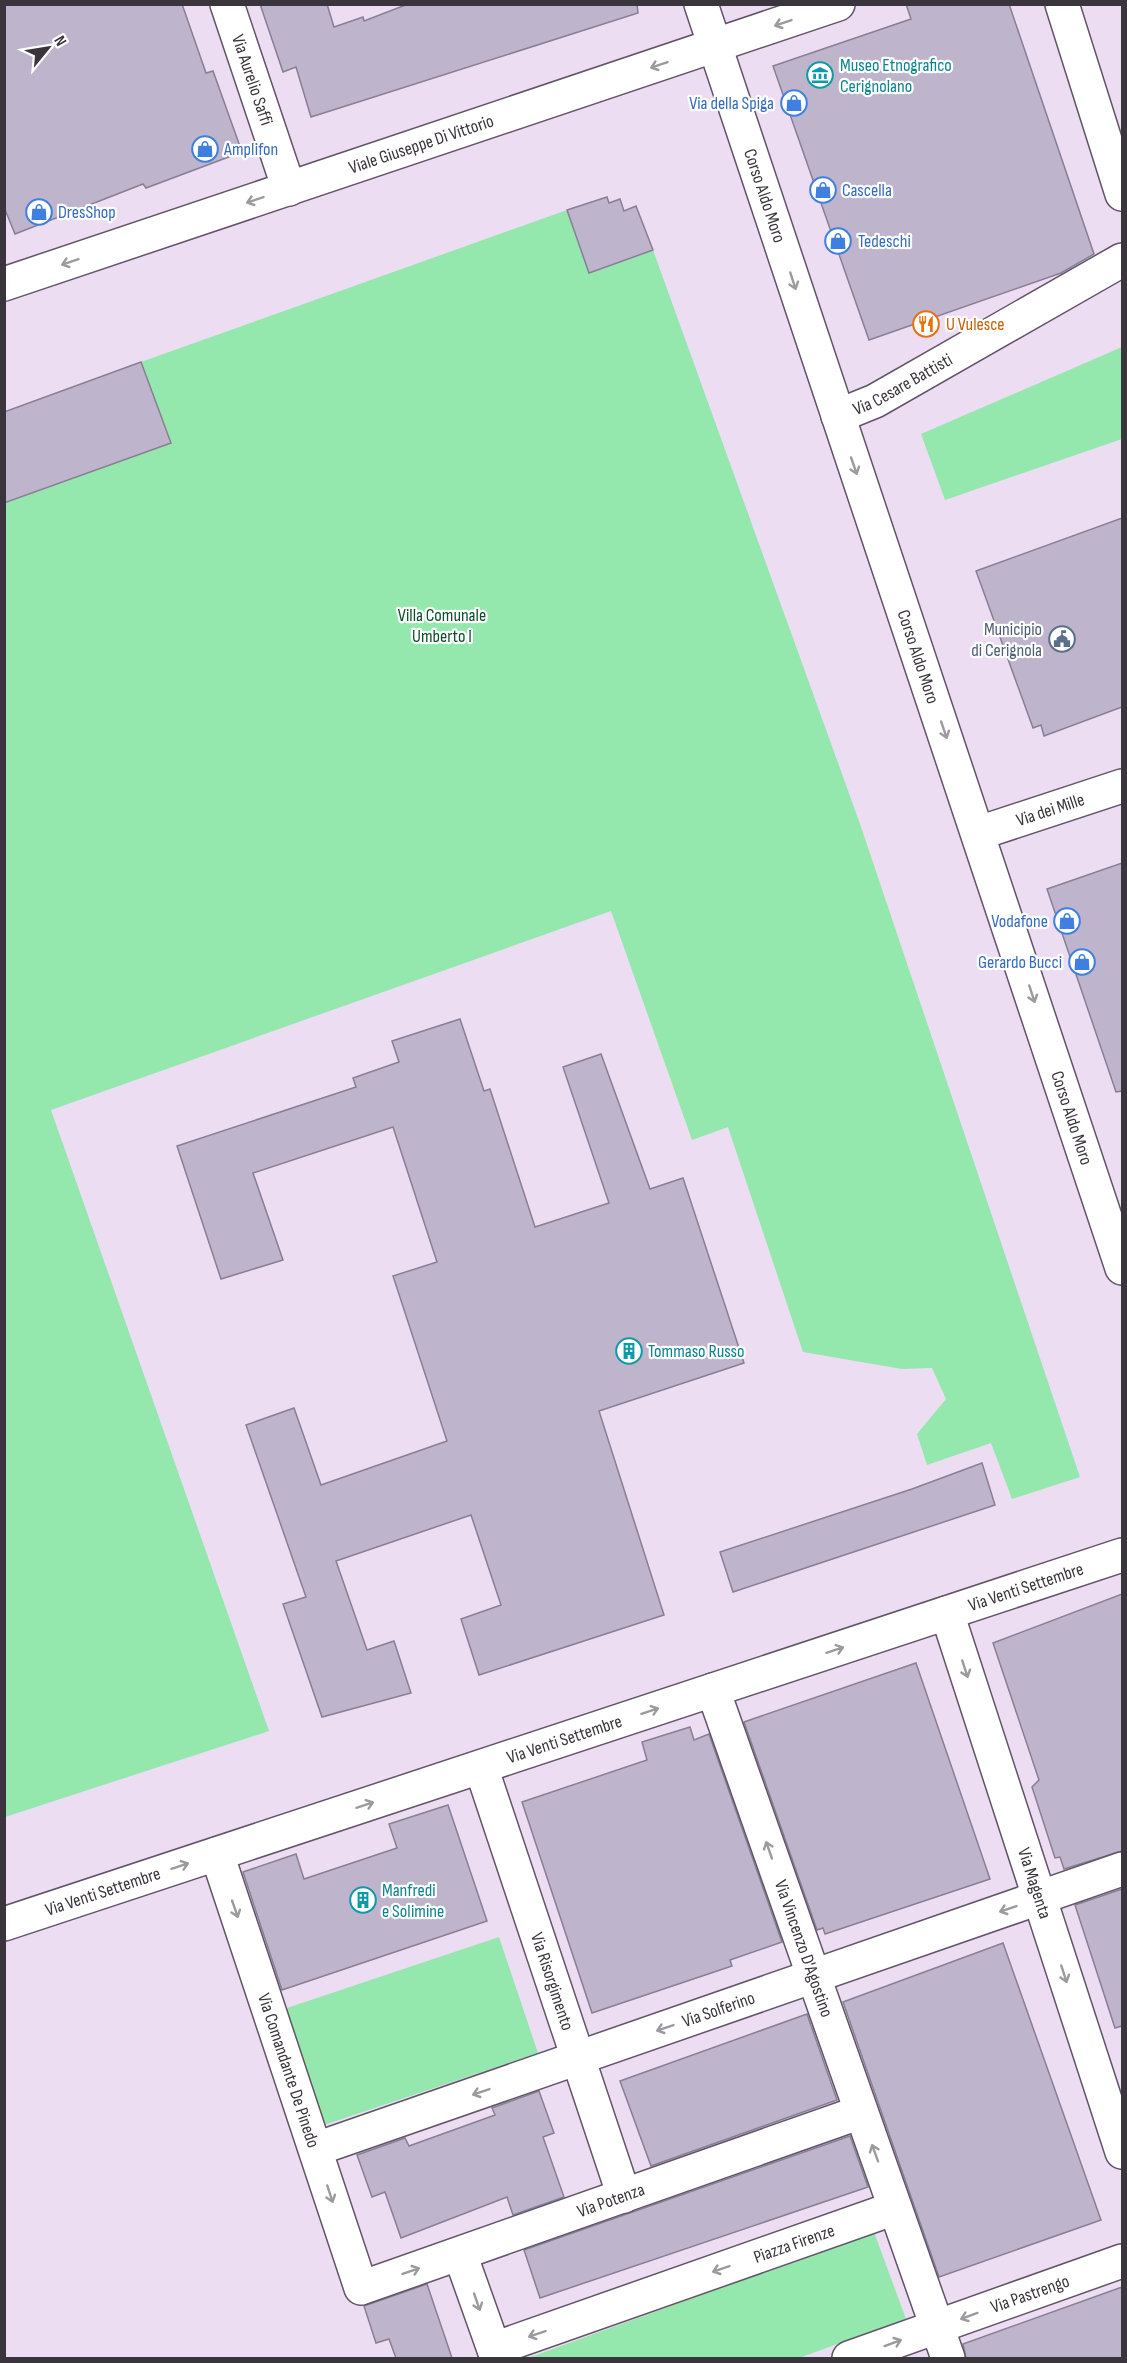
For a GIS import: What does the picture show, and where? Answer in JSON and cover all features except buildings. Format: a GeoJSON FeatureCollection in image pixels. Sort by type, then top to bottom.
{"type":"FeatureCollection","features":[{"type":"Feature","properties":{"kind":"street","name":"Via Aurelio Saffi"},"geometry":{"type":"LineString","coordinates":[[227,4],[289,189]]}},
{"type":"Feature","properties":{"kind":"street","name":"Corso Aldo Moro"},"geometry":{"type":"LineString","coordinates":[[701,4],[1122,1268]]}},
{"type":"Feature","properties":{"kind":"street","name":"Viale Giuseppe Di Vittorio"},"geometry":{"type":"LineString","coordinates":[[4,284],[838,4]]}},
{"type":"Feature","properties":{"kind":"street"},"geometry":{"type":"LineString","coordinates":[[1062,4],[1122,194]]}},
{"type":"Feature","properties":{"kind":"street","name":"Via Cesare Battisti"},"geometry":{"type":"LineString","coordinates":[[838,416],[875,401],[1122,260]]}},
{"type":"Feature","properties":{"kind":"street","name":"Via dei Mille"},"geometry":{"type":"LineString","coordinates":[[979,833],[1122,786]]}},
{"type":"Feature","properties":{"kind":"street","name":"Via Venti Settembre"},"geometry":{"type":"LineString","coordinates":[[4,1924],[1122,1555]]}},
{"type":"Feature","properties":{"kind":"street","name":"Via Magenta"},"geometry":{"type":"LineString","coordinates":[[946,1613],[1122,2152]]}},
{"type":"Feature","properties":{"kind":"street","name":"Via Vincenzo D'Agostino"},"geometry":{"type":"LineString","coordinates":[[713,1690],[895,2208]]}},
{"type":"Feature","properties":{"kind":"street","name":"Via Risorgimento"},"geometry":{"type":"LineString","coordinates":[[481,1767],[624,2196]]}},
{"type":"Feature","properties":{"kind":"street","name":"Via Comandante De Pinedo"},"geometry":{"type":"LineString","coordinates":[[217,1854],[361,2288]]}},
{"type":"Feature","properties":{"kind":"street","name":"Via Solferino"},"geometry":{"type":"LineString","coordinates":[[316,2149],[1122,1869]]}},
{"type":"Feature","properties":{"kind":"street","name":"Via Potenza"},"geometry":{"type":"LineString","coordinates":[[361,2288],[861,2112]]}},
{"type":"Feature","properties":{"kind":"street"},"geometry":{"type":"LineString","coordinates":[[895,2208],[948,2358]]}},
{"type":"Feature","properties":{"kind":"street","name":"Piazza Firenze"},"geometry":{"type":"LineString","coordinates":[[495,2354],[895,2208]]}},
{"type":"Feature","properties":{"kind":"street"},"geometry":{"type":"LineString","coordinates":[[460,2254],[495,2354]]}},
{"type":"Feature","properties":{"kind":"street","name":"Via Pastrengo"},"geometry":{"type":"LineString","coordinates":[[937,2327],[1122,2261]]}},
{"type":"Feature","properties":{"kind":"street"},"geometry":{"type":"LineString","coordinates":[[849,2358],[937,2327]]}},
{"type":"Feature","properties":{"kind":"green space","name":"Villa Comunale Umberto I"},"geometry":{"type":"Polygon","coordinates":[[[567,210],[590,273],[653,250],[859,821],[1080,1477],[1012,1499],[991,1443],[927,1465],[917,1434],[946,1399],[932,1368],[902,1369],[803,1352],[728,1127],[692,1140],[611,911],[51,1110],[269,1731],[5,1817],[5,503],[170,443],[141,362],[567,210]]]}},
{"type":"Feature","properties":{"kind":"green space"},"geometry":{"type":"Polygon","coordinates":[[[1122,347],[1122,439],[945,500],[921,434],[1122,347]]]}},
{"type":"Feature","properties":{"kind":"green space"},"geometry":{"type":"Polygon","coordinates":[[[499,1937],[538,2053],[321,2126],[281,2010],[499,1937]]]}},
{"type":"Feature","properties":{"kind":"green space"},"geometry":{"type":"Polygon","coordinates":[[[874,2232],[906,2319],[799,2358],[528,2358],[874,2232]]]}},
{"type":"Feature","properties":{"kind":"place","name":"Museo Etnografico Cerignolano"},"geometry":{"type":"Point","coordinates":[820,75]}},
{"type":"Feature","properties":{"kind":"place","name":"Via della Spiga"},"geometry":{"type":"Point","coordinates":[794,103]}},
{"type":"Feature","properties":{"kind":"place","name":"Amplifon"},"geometry":{"type":"Point","coordinates":[205,149]}},
{"type":"Feature","properties":{"kind":"place","name":"Cascella"},"geometry":{"type":"Point","coordinates":[823,190]}},
{"type":"Feature","properties":{"kind":"place","name":"DresShop"},"geometry":{"type":"Point","coordinates":[39,212]}},
{"type":"Feature","properties":{"kind":"place","name":"Tedeschi"},"geometry":{"type":"Point","coordinates":[838,241]}},
{"type":"Feature","properties":{"kind":"place","name":"U Vulesce"},"geometry":{"type":"Point","coordinates":[926,324]}},
{"type":"Feature","properties":{"kind":"place","name":"Municipio di Cerignola"},"geometry":{"type":"Point","coordinates":[1062,639]}},
{"type":"Feature","properties":{"kind":"place","name":"Vodafone"},"geometry":{"type":"Point","coordinates":[1067,921]}},
{"type":"Feature","properties":{"kind":"place","name":"Gerardo Bucci"},"geometry":{"type":"Point","coordinates":[1082,962]}},
{"type":"Feature","properties":{"kind":"place","name":"Tommaso Russo"},"geometry":{"type":"Point","coordinates":[629,1351]}},
{"type":"Feature","properties":{"kind":"place","name":"Manfredi e Solimine"},"geometry":{"type":"Point","coordinates":[363,1900]}}]}
